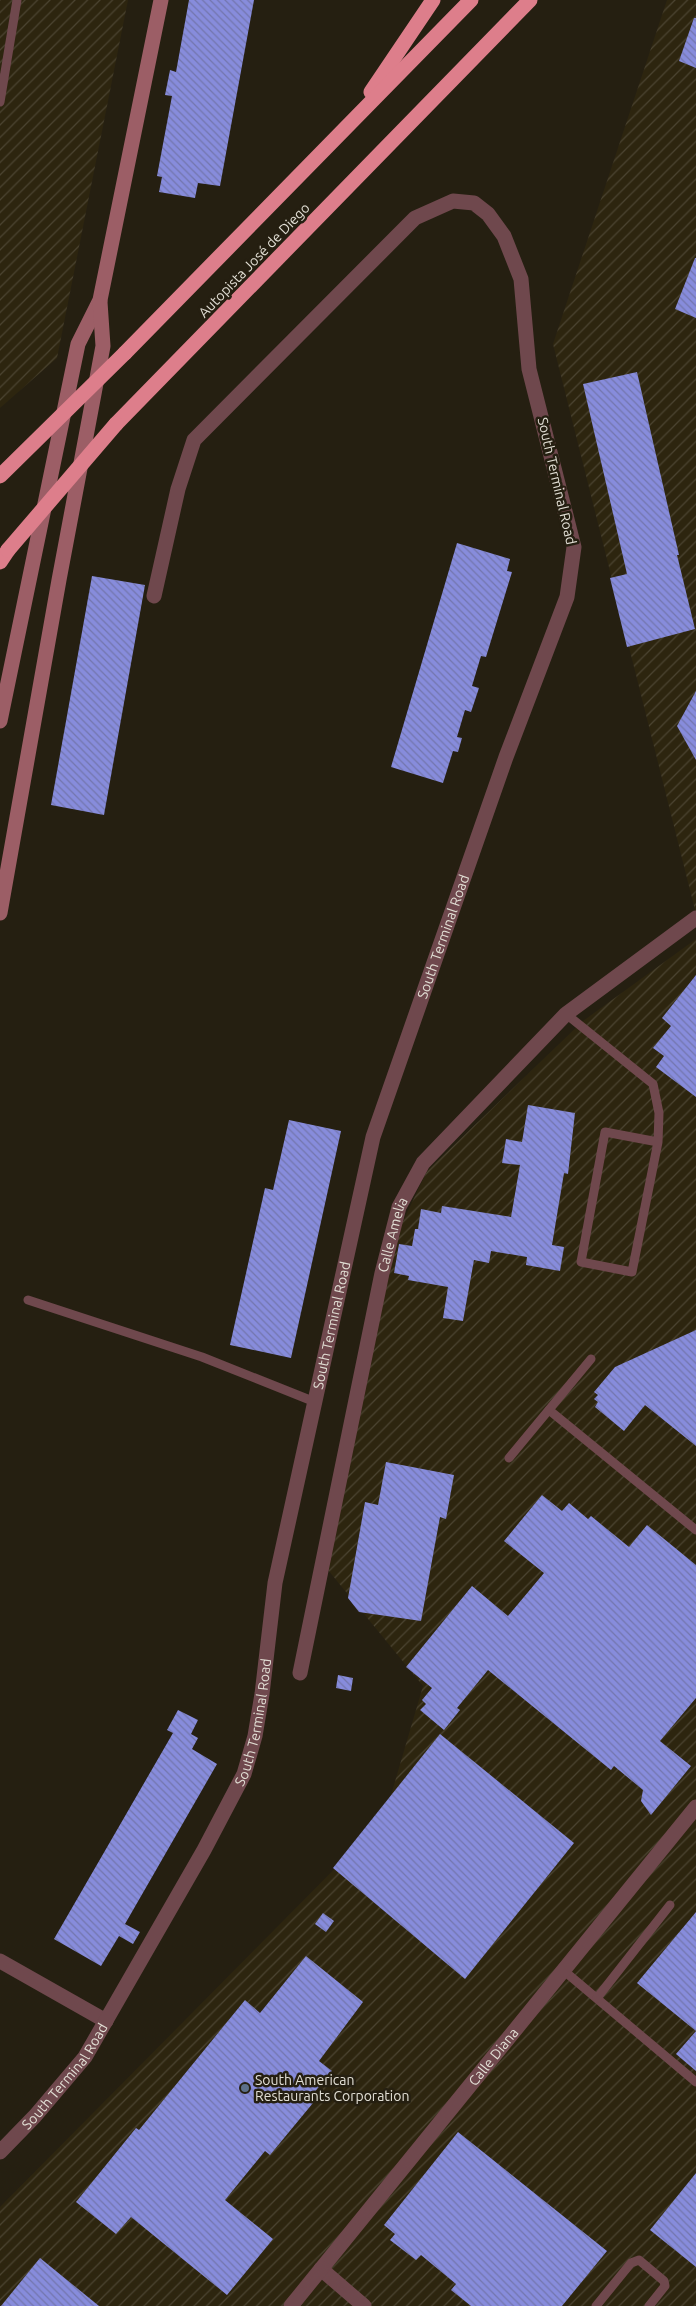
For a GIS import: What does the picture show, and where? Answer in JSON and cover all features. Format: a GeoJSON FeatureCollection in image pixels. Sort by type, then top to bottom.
{"type":"FeatureCollection","features":[{"type":"Feature","properties":{"kind":"highway"},"geometry":{"type":"LineString","coordinates":[[350,123],[433,0]]}},
{"type":"Feature","properties":{"kind":"highway","name":"Autopista José de Diego"},"geometry":{"type":"LineString","coordinates":[[0,476],[83,392],[125,353],[472,0]]}},
{"type":"Feature","properties":{"kind":"highway","name":"Autopista José de Diego"},"geometry":{"type":"LineString","coordinates":[[3,557],[116,424],[530,0]]}},
{"type":"Feature","properties":{"kind":"street"},"geometry":{"type":"LineString","coordinates":[[0,721],[78,344],[100,300],[161,0]]}},
{"type":"Feature","properties":{"kind":"street","name":"South Terminal Road"},"geometry":{"type":"LineString","coordinates":[[0,2152],[35,2116],[85,2057],[204,1850],[244,1774],[258,1719],[275,1583],[373,1137],[506,757],[567,597],[574,547],[529,368],[522,279],[504,236],[488,214],[474,204],[453,202],[415,218],[194,440],[178,489],[154,596]]}},
{"type":"Feature","properties":{"kind":"street"},"geometry":{"type":"LineString","coordinates":[[0,912],[103,346],[100,300]]}},
{"type":"Feature","properties":{"kind":"street","name":"Calle Amelia"},"geometry":{"type":"LineString","coordinates":[[300,1673],[382,1273],[399,1207],[423,1163],[566,1014],[696,918]]}},
{"type":"Feature","properties":{"kind":"street","name":"Calle Diana"},"geometry":{"type":"LineString","coordinates":[[291,2306],[696,1807]]}},
{"type":"Feature","properties":{"kind":"street"},"geometry":{"type":"LineString","coordinates":[[0,1961],[106,2022]]}},
{"type":"Feature","properties":{"kind":"street"},"geometry":{"type":"LineString","coordinates":[[321,2269],[364,2306]]}},
{"type":"Feature","properties":{"kind":"lane"},"geometry":{"type":"LineString","coordinates":[[0,102],[17,0]]}},
{"type":"Feature","properties":{"kind":"lane"},"geometry":{"type":"LineString","coordinates":[[566,1014],[653,1084],[659,1113],[658,1142],[632,1272],[581,1262],[605,1132],[658,1142]]}},
{"type":"Feature","properties":{"kind":"lane"},"geometry":{"type":"LineString","coordinates":[[28,1300],[202,1357],[315,1402]]}},
{"type":"Feature","properties":{"kind":"lane"},"geometry":{"type":"LineString","coordinates":[[509,1458],[591,1359]]}},
{"type":"Feature","properties":{"kind":"lane"},"geometry":{"type":"LineString","coordinates":[[549,1410],[696,1530]]}},
{"type":"Feature","properties":{"kind":"lane"},"geometry":{"type":"LineString","coordinates":[[597,1998],[670,1905]]}},
{"type":"Feature","properties":{"kind":"lane"},"geometry":{"type":"LineString","coordinates":[[563,1970],[696,2082]]}},
{"type":"Feature","properties":{"kind":"lane"},"geometry":{"type":"LineString","coordinates":[[596,2306],[631,2263],[639,2260],[664,2281],[665,2286],[650,2306]]}},
{"type":"Feature","properties":{"kind":"shaded area"},"geometry":{"type":"Polygon","coordinates":[[[0,0],[128,0],[57,358],[0,408],[0,0]]]}},
{"type":"Feature","properties":{"kind":"shaded area"},"geometry":{"type":"Polygon","coordinates":[[[667,0],[696,0],[696,914],[553,344],[667,0]]]}},
{"type":"Feature","properties":{"kind":"shaded area"},"geometry":{"type":"Polygon","coordinates":[[[696,939],[696,2306],[0,2306],[0,2207],[384,1819],[423,1686],[328,1570],[396,1236],[427,1171],[583,1021],[696,939]]]}},
{"type":"Feature","properties":{"kind":"building"},"geometry":{"type":"Polygon","coordinates":[[[189,0],[254,0],[220,186],[198,183],[195,198],[159,192],[162,177],[157,176],[172,96],[165,95],[170,70],[176,72],[189,0]]]}},
{"type":"Feature","properties":{"kind":"building"},"geometry":{"type":"Polygon","coordinates":[[[694,18],[696,18],[696,68],[679,61],[694,18]]]}},
{"type":"Feature","properties":{"kind":"building"},"geometry":{"type":"Polygon","coordinates":[[[696,258],[696,318],[675,309],[696,258]]]}},
{"type":"Feature","properties":{"kind":"building"},"geometry":{"type":"Polygon","coordinates":[[[637,372],[695,629],[627,647],[610,578],[627,574],[583,384],[637,372]]]}},
{"type":"Feature","properties":{"kind":"building"},"geometry":{"type":"Polygon","coordinates":[[[457,543],[510,559],[507,571],[512,572],[486,657],[481,656],[472,686],[479,688],[471,712],[465,710],[457,737],[462,738],[458,752],[453,751],[443,783],[391,767],[457,543]]]}},
{"type":"Feature","properties":{"kind":"building"},"geometry":{"type":"Polygon","coordinates":[[[92,576],[145,585],[104,815],[51,805],[92,576]]]}},
{"type":"Feature","properties":{"kind":"building"},"geometry":{"type":"Polygon","coordinates":[[[696,691],[696,760],[677,726],[696,691]]]}},
{"type":"Feature","properties":{"kind":"building"},"geometry":{"type":"Polygon","coordinates":[[[696,975],[696,1097],[656,1067],[664,1056],[653,1048],[671,1026],[662,1018],[696,975]]]}},
{"type":"Feature","properties":{"kind":"building"},"geometry":{"type":"Polygon","coordinates":[[[528,1105],[575,1113],[568,1174],[564,1173],[552,1245],[564,1247],[560,1271],[526,1265],[527,1257],[491,1251],[489,1263],[474,1260],[463,1321],[443,1318],[448,1287],[408,1280],[409,1276],[394,1273],[399,1244],[412,1246],[415,1229],[418,1229],[421,1209],[441,1213],[442,1206],[511,1217],[520,1165],[502,1163],[506,1139],[522,1142],[528,1105]]]}},
{"type":"Feature","properties":{"kind":"building"},"geometry":{"type":"Polygon","coordinates":[[[289,1120],[341,1131],[291,1358],[230,1345],[265,1188],[273,1190],[289,1120]]]}},
{"type":"Feature","properties":{"kind":"building"},"geometry":{"type":"Polygon","coordinates":[[[696,1330],[696,1446],[645,1405],[624,1431],[595,1407],[598,1402],[594,1399],[598,1395],[594,1392],[615,1367],[696,1330]]]}},
{"type":"Feature","properties":{"kind":"building"},"geometry":{"type":"Polygon","coordinates":[[[386,1462],[454,1475],[446,1519],[440,1517],[421,1621],[359,1612],[348,1598],[365,1502],[378,1505],[386,1462]]]}},
{"type":"Feature","properties":{"kind":"building"},"geometry":{"type":"Polygon","coordinates":[[[542,1495],[562,1511],[569,1503],[588,1519],[591,1516],[629,1547],[647,1525],[696,1565],[696,1698],[660,1741],[691,1766],[651,1815],[641,1801],[643,1790],[614,1766],[611,1770],[488,1670],[457,1708],[460,1710],[444,1730],[420,1710],[426,1704],[422,1700],[432,1688],[406,1667],[472,1586],[508,1616],[544,1573],[504,1541],[542,1495]]]}},
{"type":"Feature","properties":{"kind":"building"},"geometry":{"type":"Polygon","coordinates":[[[338,1675],[353,1678],[351,1691],[336,1688],[338,1675]]]}},
{"type":"Feature","properties":{"kind":"building"},"geometry":{"type":"Polygon","coordinates":[[[178,1710],[198,1720],[191,1734],[198,1738],[192,1749],[217,1764],[125,1924],[140,1932],[133,1944],[119,1936],[101,1966],[54,1939],[173,1733],[167,1730],[178,1710]]]}},
{"type":"Feature","properties":{"kind":"building"},"geometry":{"type":"Polygon","coordinates":[[[440,1734],[574,1843],[465,1979],[333,1868],[440,1734]]]}},
{"type":"Feature","properties":{"kind":"building"},"geometry":{"type":"Polygon","coordinates":[[[696,1912],[696,2031],[637,1983],[696,1912]]]}},
{"type":"Feature","properties":{"kind":"building"},"geometry":{"type":"Polygon","coordinates":[[[323,1913],[334,1921],[326,1932],[315,1924],[323,1913]]]}},
{"type":"Feature","properties":{"kind":"building"},"geometry":{"type":"Polygon","coordinates":[[[306,1956],[363,2002],[319,2061],[332,2071],[308,2100],[313,2103],[270,2155],[265,2151],[225,2200],[273,2239],[227,2295],[131,2217],[116,2234],[76,2202],[136,2128],[139,2130],[245,2000],[260,2013],[306,1956]]]}},
{"type":"Feature","properties":{"kind":"building"},"geometry":{"type":"Polygon","coordinates":[[[696,2031],[696,2071],[676,2054],[696,2031]]]}},
{"type":"Feature","properties":{"kind":"building"},"geometry":{"type":"Polygon","coordinates":[[[458,2132],[607,2251],[562,2306],[471,2306],[451,2290],[456,2284],[421,2255],[416,2260],[390,2240],[395,2234],[384,2225],[458,2132]]]}},
{"type":"Feature","properties":{"kind":"building"},"geometry":{"type":"Polygon","coordinates":[[[696,2173],[696,2267],[650,2230],[696,2173]]]}},
{"type":"Feature","properties":{"kind":"building"},"geometry":{"type":"Polygon","coordinates":[[[40,2258],[99,2306],[1,2306],[40,2258]]]}},
{"type":"Feature","properties":{"kind":"place","name":"South American Restaurants Corporation"},"geometry":{"type":"Point","coordinates":[245,2088]}}]}
